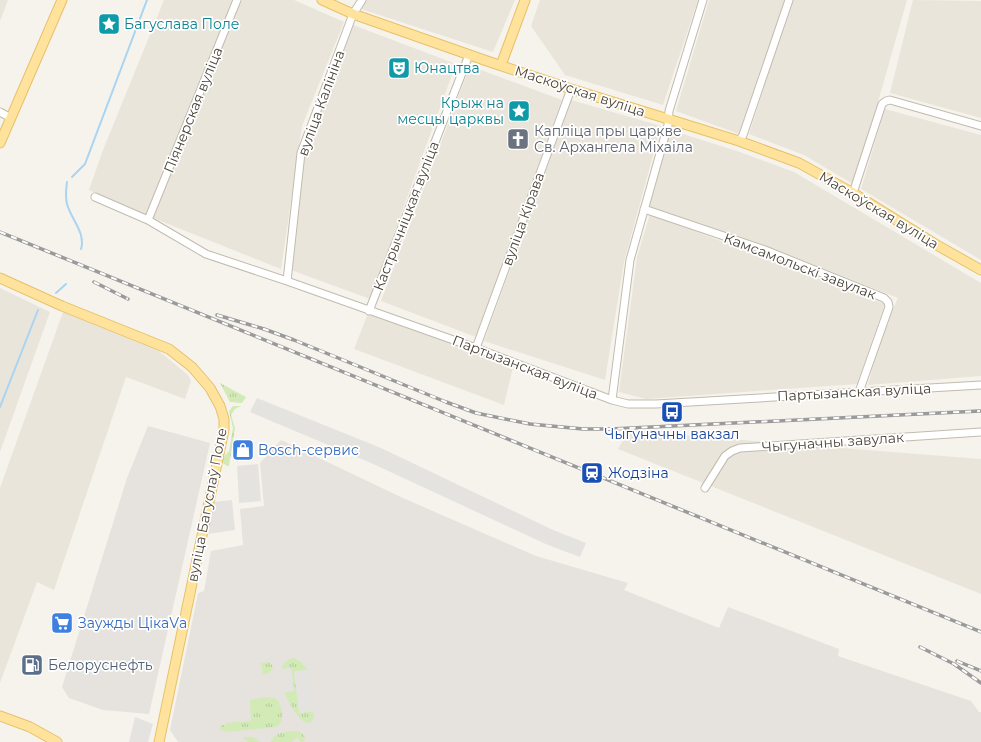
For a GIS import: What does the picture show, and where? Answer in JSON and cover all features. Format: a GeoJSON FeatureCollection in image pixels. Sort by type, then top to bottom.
{"type":"FeatureCollection","features":[{"type":"Feature","properties":{"kind":"main road"},"geometry":{"type":"LineString","coordinates":[[0,143],[62,0]]}},
{"type":"Feature","properties":{"kind":"main road","name":"Маскоўская вуліца"},"geometry":{"type":"LineString","coordinates":[[322,0],[353,14],[469,55],[571,89],[669,118],[799,163],[853,193],[981,270]]}},
{"type":"Feature","properties":{"kind":"main road"},"geometry":{"type":"LineString","coordinates":[[501,65],[525,0]]}},
{"type":"Feature","properties":{"kind":"main road","name":"вуліца Багуслаў Поле"},"geometry":{"type":"LineString","coordinates":[[0,278],[62,306],[170,349],[192,367],[210,388],[220,406],[224,419],[224,430],[159,742]]}},
{"type":"Feature","properties":{"kind":"main road"},"geometry":{"type":"LineString","coordinates":[[0,716],[30,727],[57,742]]}},
{"type":"Feature","properties":{"kind":"street","name":"Піянерская вуліца"},"geometry":{"type":"LineString","coordinates":[[148,220],[237,0]]}},
{"type":"Feature","properties":{"kind":"street","name":"вуліца Калініна"},"geometry":{"type":"LineString","coordinates":[[287,281],[301,153],[353,14],[362,0]]}},
{"type":"Feature","properties":{"kind":"street"},"geometry":{"type":"LineString","coordinates":[[612,400],[630,260],[669,118],[669,111],[703,0]]}},
{"type":"Feature","properties":{"kind":"street"},"geometry":{"type":"LineString","coordinates":[[739,141],[789,0]]}},
{"type":"Feature","properties":{"kind":"street","name":"Кастрычніцкая вуліца"},"geometry":{"type":"LineString","coordinates":[[370,311],[469,55]]}},
{"type":"Feature","properties":{"kind":"street","name":"вуліца Кірава"},"geometry":{"type":"LineString","coordinates":[[476,348],[571,89]]}},
{"type":"Feature","properties":{"kind":"street"},"geometry":{"type":"LineString","coordinates":[[853,193],[882,104],[886,101],[890,100],[981,126]]}},
{"type":"Feature","properties":{"kind":"street"},"geometry":{"type":"LineString","coordinates":[[0,112],[11,118]]}},
{"type":"Feature","properties":{"kind":"street","name":"Партызанская вуліца"},"geometry":{"type":"LineString","coordinates":[[95,197],[148,220],[206,254],[476,348],[612,400],[628,404],[656,404],[981,385]]}},
{"type":"Feature","properties":{"kind":"street","name":"Камсамольскі завулак"},"geometry":{"type":"LineString","coordinates":[[644,209],[765,250],[884,298],[888,302],[889,307],[859,392]]}},
{"type":"Feature","properties":{"kind":"street","name":"Чыгуначны завулак"},"geometry":{"type":"LineString","coordinates":[[705,488],[725,456],[740,448],[981,432]]}},
{"type":"Feature","properties":{"kind":"shaded area"},"geometry":{"type":"Polygon","coordinates":[[[0,0],[8,0],[0,21],[0,0]]]}},
{"type":"Feature","properties":{"kind":"shaded area"},"geometry":{"type":"Polygon","coordinates":[[[164,0],[234,0],[147,216],[89,190],[103,150],[164,0]]]}},
{"type":"Feature","properties":{"kind":"shaded area"},"geometry":{"type":"Polygon","coordinates":[[[242,0],[294,0],[344,22],[302,126],[281,269],[153,218],[242,0]]]}},
{"type":"Feature","properties":{"kind":"shaded area"},"geometry":{"type":"Polygon","coordinates":[[[365,0],[515,0],[493,52],[361,9],[365,0]]]}},
{"type":"Feature","properties":{"kind":"shaded area"},"geometry":{"type":"Polygon","coordinates":[[[540,0],[698,0],[663,105],[565,75],[531,26],[540,0]]]}},
{"type":"Feature","properties":{"kind":"shaded area"},"geometry":{"type":"Polygon","coordinates":[[[709,0],[785,0],[739,134],[676,111],[709,0]]]}},
{"type":"Feature","properties":{"kind":"shaded area"},"geometry":{"type":"Polygon","coordinates":[[[792,0],[907,0],[853,184],[804,155],[749,134],[792,0]]]}},
{"type":"Feature","properties":{"kind":"shaded area"},"geometry":{"type":"Polygon","coordinates":[[[913,0],[981,1],[981,118],[890,93],[913,0]]]}},
{"type":"Feature","properties":{"kind":"shaded area"},"geometry":{"type":"Polygon","coordinates":[[[353,25],[456,64],[370,299],[291,270],[304,152],[353,25]]]}},
{"type":"Feature","properties":{"kind":"shaded area"},"geometry":{"type":"Polygon","coordinates":[[[470,66],[562,100],[476,337],[381,301],[470,66]]]}},
{"type":"Feature","properties":{"kind":"shaded area"},"geometry":{"type":"Polygon","coordinates":[[[571,100],[661,126],[624,262],[605,380],[484,341],[571,100]]]}},
{"type":"Feature","properties":{"kind":"shaded area"},"geometry":{"type":"Polygon","coordinates":[[[885,109],[981,135],[981,260],[861,189],[885,109]]]}},
{"type":"Feature","properties":{"kind":"shaded area"},"geometry":{"type":"Polygon","coordinates":[[[670,130],[737,151],[794,172],[981,283],[981,376],[868,385],[880,339],[898,298],[774,249],[648,207],[670,130]]]}},
{"type":"Feature","properties":{"kind":"shaded area"},"geometry":{"type":"Polygon","coordinates":[[[650,214],[885,304],[857,384],[646,399],[619,392],[637,257],[650,214]]]}},
{"type":"Feature","properties":{"kind":"shaded area"},"geometry":{"type":"Polygon","coordinates":[[[0,288],[50,312],[0,452],[0,288]]]}},
{"type":"Feature","properties":{"kind":"shaded area"},"geometry":{"type":"Polygon","coordinates":[[[369,311],[514,363],[504,405],[354,349],[369,311]]]}},
{"type":"Feature","properties":{"kind":"shaded area"},"geometry":{"type":"Polygon","coordinates":[[[63,312],[159,351],[188,375],[191,381],[185,399],[126,377],[54,590],[37,582],[0,683],[0,488],[63,312]]]}},
{"type":"Feature","properties":{"kind":"shaded area"},"geometry":{"type":"Polygon","coordinates":[[[257,398],[381,448],[553,530],[586,543],[580,557],[548,545],[371,463],[250,412],[257,398]]]}},
{"type":"Feature","properties":{"kind":"shaded area"},"geometry":{"type":"Polygon","coordinates":[[[148,426],[210,443],[149,714],[103,710],[69,698],[62,687],[127,478],[148,426]]]}},
{"type":"Feature","properties":{"kind":"shaded area"},"geometry":{"type":"Polygon","coordinates":[[[628,431],[981,459],[981,594],[618,449],[628,431]]]}},
{"type":"Feature","properties":{"kind":"shaded area"},"geometry":{"type":"Polygon","coordinates":[[[281,440],[403,498],[536,556],[628,583],[624,590],[719,628],[728,607],[839,649],[838,656],[971,701],[979,712],[981,712],[981,742],[178,742],[170,730],[198,593],[204,591],[211,551],[243,545],[240,509],[264,506],[260,463],[281,440]]]}},
{"type":"Feature","properties":{"kind":"shaded area"},"geometry":{"type":"Polygon","coordinates":[[[258,464],[261,501],[239,503],[237,466],[258,464]]]}},
{"type":"Feature","properties":{"kind":"shaded area"},"geometry":{"type":"Polygon","coordinates":[[[232,500],[235,530],[208,534],[213,502],[232,500]]]}},
{"type":"Feature","properties":{"kind":"shaded area"},"geometry":{"type":"Polygon","coordinates":[[[291,668],[294,691],[284,692],[282,669],[291,668]]]}},
{"type":"Feature","properties":{"kind":"shaded area"},"geometry":{"type":"Polygon","coordinates":[[[308,670],[313,711],[299,713],[294,672],[308,670]]]}},
{"type":"Feature","properties":{"kind":"shaded area"},"geometry":{"type":"Polygon","coordinates":[[[135,717],[153,724],[148,742],[129,742],[135,717]]]}},
{"type":"Feature","properties":{"kind":"green space"},"geometry":{"type":"Polygon","coordinates":[[[220,383],[246,397],[242,403],[230,402],[220,383]]]}},
{"type":"Feature","properties":{"kind":"green space"},"geometry":{"type":"Polygon","coordinates":[[[233,406],[241,406],[235,409],[231,415],[235,428],[229,466],[227,466],[223,463],[222,459],[229,451],[233,428],[229,411],[233,406]]]}},
{"type":"Feature","properties":{"kind":"green space"},"geometry":{"type":"Polygon","coordinates":[[[294,658],[301,662],[308,670],[295,671],[300,713],[313,711],[314,717],[310,723],[306,723],[298,716],[284,692],[294,691],[291,668],[282,669],[286,662],[294,658]]]}},
{"type":"Feature","properties":{"kind":"green space"},"geometry":{"type":"Polygon","coordinates":[[[268,662],[273,668],[269,673],[263,675],[261,663],[268,662]]]}},
{"type":"Feature","properties":{"kind":"green space"},"geometry":{"type":"Polygon","coordinates":[[[266,697],[275,698],[280,705],[282,717],[281,721],[276,727],[225,732],[219,729],[226,723],[251,721],[250,700],[266,697]]]}},
{"type":"Feature","properties":{"kind":"green space"},"geometry":{"type":"Polygon","coordinates":[[[298,731],[304,735],[305,740],[302,742],[300,742],[298,737],[291,742],[271,742],[273,738],[279,734],[298,731]]]}},
{"type":"Feature","properties":{"kind":"green space"},"geometry":{"type":"Polygon","coordinates":[[[253,737],[260,742],[248,742],[243,738],[253,737]]]}},
{"type":"Feature","properties":{"kind":"waterway"},"geometry":{"type":"LineString","coordinates":[[72,177],[85,164],[147,0]]}},
{"type":"Feature","properties":{"kind":"waterway"},"geometry":{"type":"LineString","coordinates":[[67,182],[66,201],[80,232],[82,243],[81,249]]}},
{"type":"Feature","properties":{"kind":"waterway"},"geometry":{"type":"LineString","coordinates":[[56,293],[66,284]]}},
{"type":"Feature","properties":{"kind":"waterway"},"geometry":{"type":"LineString","coordinates":[[0,407],[38,310]]}},
{"type":"Feature","properties":{"kind":"railway"},"geometry":{"type":"LineString","coordinates":[[0,232],[981,632]]}},
{"type":"Feature","properties":{"kind":"railway"},"geometry":{"type":"LineString","coordinates":[[94,282],[128,299]]}},
{"type":"Feature","properties":{"kind":"railway"},"geometry":{"type":"LineString","coordinates":[[217,315],[294,340],[476,413],[530,424],[583,429],[611,429],[980,411]]}},
{"type":"Feature","properties":{"kind":"railway"},"geometry":{"type":"LineString","coordinates":[[920,647],[954,664],[981,683]]}},
{"type":"Feature","properties":{"kind":"railway"},"geometry":{"type":"LineString","coordinates":[[957,661],[981,671]]}},
{"type":"Feature","properties":{"kind":"place","name":"Багуслава Поле"},"geometry":{"type":"Point","coordinates":[109,24]}},
{"type":"Feature","properties":{"kind":"place","name":"Юнацтва"},"geometry":{"type":"Point","coordinates":[399,68]}},
{"type":"Feature","properties":{"kind":"place","name":"Крыж на месцы царквы"},"geometry":{"type":"Point","coordinates":[519,111]}},
{"type":"Feature","properties":{"kind":"place","name":"Капліца пры царкве Св. Архангела Міхаіла"},"geometry":{"type":"Point","coordinates":[518,139]}},
{"type":"Feature","properties":{"kind":"place","name":"Чыгуначны вакзал"},"geometry":{"type":"Point","coordinates":[672,412]}},
{"type":"Feature","properties":{"kind":"place","name":"Bosch-сервис"},"geometry":{"type":"Point","coordinates":[243,450]}},
{"type":"Feature","properties":{"kind":"place","name":"Жодзіна"},"geometry":{"type":"Point","coordinates":[592,473]}},
{"type":"Feature","properties":{"kind":"place","name":"Заужды ЦікаVа"},"geometry":{"type":"Point","coordinates":[62,623]}},
{"type":"Feature","properties":{"kind":"place","name":"Белоруснефть"},"geometry":{"type":"Point","coordinates":[32,665]}}]}
